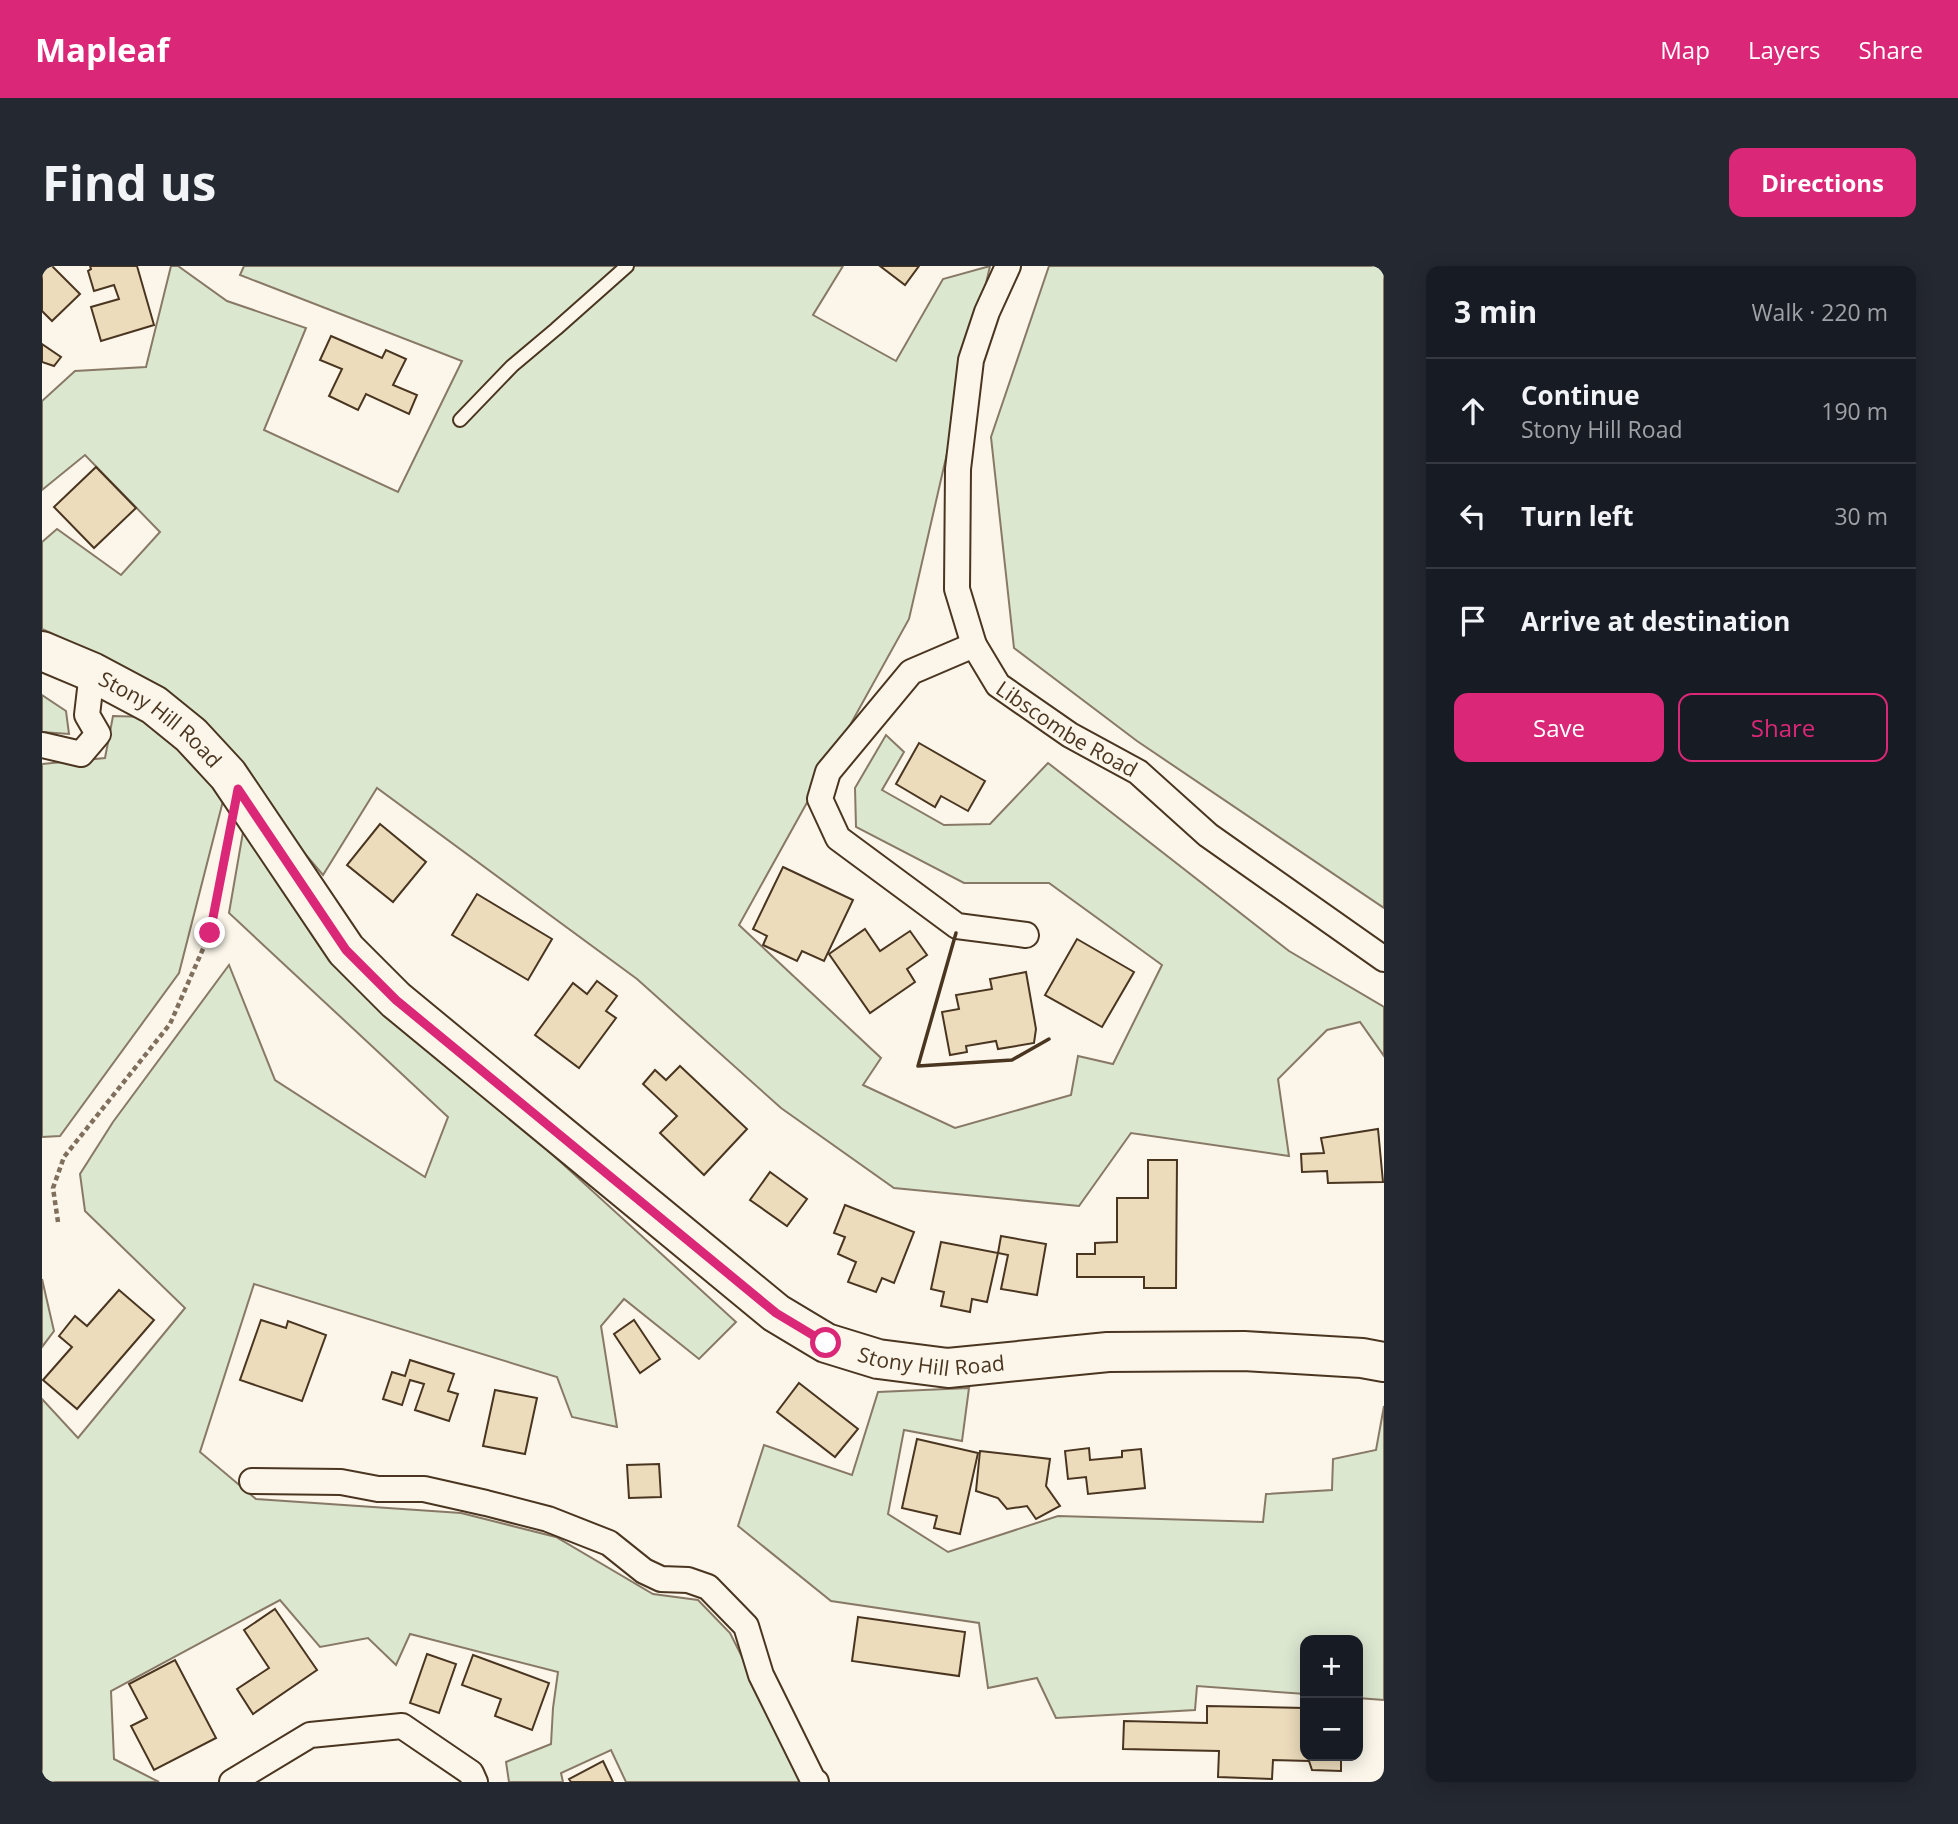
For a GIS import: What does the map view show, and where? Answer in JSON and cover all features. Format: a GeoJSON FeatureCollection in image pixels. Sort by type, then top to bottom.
{"type":"FeatureCollection","features":[{"type":"Feature","properties":{"kind":"main road","name":"Stony Hill Road"},"geometry":{"type":"LineString","coordinates":[[42,651],[92,672],[155,705],[191,735],[229,775],[346,950],[396,1000],[776,1313],[826,1343],[878,1359],[948,1368],[1108,1352],[1244,1351],[1362,1358],[1384,1362]]}},
{"type":"Feature","properties":{"kind":"street","name":"Libscombe Road"},"geometry":{"type":"LineString","coordinates":[[1008,266],[987,312],[971,360],[958,469],[957,589],[974,645],[998,685],[1070,735],[1138,772],[1208,835],[1384,959]]}},
{"type":"Feature","properties":{"kind":"street"},"geometry":{"type":"LineString","coordinates":[[974,645],[911,672],[828,772],[820,799],[838,838],[957,926],[1026,935]]}},
{"type":"Feature","properties":{"kind":"street"},"geometry":{"type":"LineString","coordinates":[[42,745],[81,754],[98,734],[87,715],[92,672]]}},
{"type":"Feature","properties":{"kind":"street"},"geometry":{"type":"LineString","coordinates":[[251,1481],[341,1482],[378,1489],[424,1489],[486,1503],[548,1520],[609,1543],[644,1571],[661,1579],[688,1580],[708,1587],[746,1626],[761,1675],[816,1782]]}},
{"type":"Feature","properties":{"kind":"street"},"geometry":{"type":"LineString","coordinates":[[232,1782],[310,1735],[402,1726],[471,1773],[475,1782]]}},
{"type":"Feature","properties":{"kind":"lane"},"geometry":{"type":"LineString","coordinates":[[460,420],[512,366],[626,266]]}},
{"type":"Feature","properties":{"kind":"path"},"geometry":{"type":"LineString","coordinates":[[58,1222],[52,1188],[64,1157],[170,1024],[210,933],[238,789]]}},
{"type":"Feature","properties":{"kind":"green space"},"geometry":{"type":"Polygon","coordinates":[[[171,266],[178,266],[227,301],[306,328],[264,430],[398,492],[462,361],[240,275],[244,266],[843,266],[813,315],[896,361],[943,279],[990,266],[909,619],[739,925],[881,1058],[863,1085],[955,1128],[1071,1095],[1078,1056],[1113,1064],[1162,965],[1049,883],[964,883],[856,827],[855,788],[886,735],[904,752],[882,790],[944,825],[990,824],[1048,763],[1289,951],[1384,1007],[1384,1056],[1360,1022],[1327,1030],[1278,1079],[1289,1156],[1131,1133],[1079,1206],[894,1188],[781,1108],[637,979],[377,788],[323,875],[172,698],[42,629],[42,542],[57,529],[121,575],[160,532],[85,455],[42,490],[42,401],[75,371],[146,367],[171,266]]]}},
{"type":"Feature","properties":{"kind":"green space"},"geometry":{"type":"Polygon","coordinates":[[[1049,266],[1384,266],[1384,908],[1137,741],[1014,648],[991,437],[1049,266]]]}},
{"type":"Feature","properties":{"kind":"green space"},"geometry":{"type":"Polygon","coordinates":[[[42,695],[66,711],[69,734],[42,732],[42,695]]]}},
{"type":"Feature","properties":{"kind":"green space"},"geometry":{"type":"Polygon","coordinates":[[[113,716],[146,717],[224,797],[179,973],[60,1136],[42,1137],[42,764],[105,758],[113,716]]]}},
{"type":"Feature","properties":{"kind":"green space"},"geometry":{"type":"Polygon","coordinates":[[[243,832],[326,948],[736,1322],[699,1359],[624,1299],[601,1326],[617,1427],[572,1417],[557,1377],[254,1284],[200,1452],[256,1499],[461,1513],[556,1537],[653,1594],[698,1600],[730,1633],[805,1782],[626,1782],[611,1750],[561,1773],[563,1782],[509,1782],[506,1762],[551,1744],[558,1672],[410,1634],[396,1665],[368,1638],[320,1647],[280,1600],[111,1691],[114,1759],[159,1782],[42,1782],[42,1399],[78,1438],[185,1308],[85,1211],[80,1174],[113,1122],[229,965],[275,1080],[425,1177],[448,1117],[229,913],[243,832]]]}},
{"type":"Feature","properties":{"kind":"green space"},"geometry":{"type":"Polygon","coordinates":[[[42,1279],[54,1331],[42,1347],[42,1279]]]}},
{"type":"Feature","properties":{"kind":"green space"},"geometry":{"type":"Polygon","coordinates":[[[969,1388],[962,1441],[904,1430],[888,1514],[948,1552],[1058,1516],[1263,1522],[1266,1494],[1332,1490],[1333,1459],[1376,1450],[1384,1406],[1384,1700],[1363,1698],[1363,1635],[1300,1635],[1300,1694],[1197,1686],[1195,1710],[1056,1718],[1037,1678],[988,1688],[979,1623],[831,1601],[738,1526],[764,1445],[852,1475],[878,1392],[969,1388]]]}},
{"type":"Feature","properties":{"kind":"building"},"geometry":{"type":"Polygon","coordinates":[[[42,266],[52,266],[80,294],[52,321],[42,311],[42,266]]]}},
{"type":"Feature","properties":{"kind":"building"},"geometry":{"type":"Polygon","coordinates":[[[90,266],[137,266],[154,325],[101,341],[91,307],[119,299],[114,285],[94,291],[88,271],[90,266]]]}},
{"type":"Feature","properties":{"kind":"building"},"geometry":{"type":"Polygon","coordinates":[[[880,266],[919,266],[905,285],[880,266]]]}},
{"type":"Feature","properties":{"kind":"building"},"geometry":{"type":"Polygon","coordinates":[[[331,336],[382,358],[386,350],[406,359],[393,385],[417,395],[409,414],[366,394],[358,410],[329,396],[342,369],[320,360],[331,336]]]}},
{"type":"Feature","properties":{"kind":"building"},"geometry":{"type":"Polygon","coordinates":[[[42,344],[61,357],[54,366],[42,362],[42,344]]]}},
{"type":"Feature","properties":{"kind":"building"},"geometry":{"type":"Polygon","coordinates":[[[96,467],[136,508],[94,548],[54,507],[96,467]]]}},
{"type":"Feature","properties":{"kind":"building"},"geometry":{"type":"Polygon","coordinates":[[[919,743],[985,781],[968,811],[941,796],[935,807],[896,784],[919,743]]]}},
{"type":"Feature","properties":{"kind":"building"},"geometry":{"type":"Polygon","coordinates":[[[380,824],[426,862],[393,902],[347,865],[380,824]]]}},
{"type":"Feature","properties":{"kind":"building"},"geometry":{"type":"Polygon","coordinates":[[[783,867],[853,900],[824,961],[802,951],[797,961],[763,945],[767,936],[753,929],[783,867]]]}},
{"type":"Feature","properties":{"kind":"building"},"geometry":{"type":"Polygon","coordinates":[[[477,894],[552,939],[528,980],[452,935],[477,894]]]}},
{"type":"Feature","properties":{"kind":"building"},"geometry":{"type":"Polygon","coordinates":[[[865,929],[880,951],[910,931],[927,955],[907,969],[915,982],[870,1013],[829,954],[865,929]]]}},
{"type":"Feature","properties":{"kind":"building"},"geometry":{"type":"Polygon","coordinates":[[[1077,939],[1134,972],[1102,1027],[1045,995],[1077,939]]]}},
{"type":"Feature","properties":{"kind":"building"},"geometry":{"type":"Polygon","coordinates":[[[1026,972],[1036,1029],[1034,1043],[998,1049],[996,1041],[966,1046],[967,1052],[950,1055],[942,1012],[959,1009],[956,995],[992,989],[990,979],[1026,972]]]}},
{"type":"Feature","properties":{"kind":"building"},"geometry":{"type":"Polygon","coordinates":[[[597,981],[617,996],[606,1011],[616,1018],[579,1068],[535,1035],[573,983],[587,994],[597,981]]]}},
{"type":"Feature","properties":{"kind":"building"},"geometry":{"type":"Polygon","coordinates":[[[680,1066],[747,1129],[704,1175],[660,1133],[677,1116],[643,1084],[655,1070],[666,1080],[680,1066]]]}},
{"type":"Feature","properties":{"kind":"building"},"geometry":{"type":"Polygon","coordinates":[[[1378,1129],[1383,1182],[1328,1183],[1327,1171],[1302,1172],[1301,1154],[1324,1153],[1321,1138],[1378,1129]]]}},
{"type":"Feature","properties":{"kind":"building"},"geometry":{"type":"Polygon","coordinates":[[[1148,1160],[1177,1160],[1176,1288],[1144,1288],[1144,1277],[1077,1277],[1077,1254],[1095,1254],[1095,1243],[1117,1242],[1117,1198],[1148,1198],[1148,1160]]]}},
{"type":"Feature","properties":{"kind":"building"},"geometry":{"type":"Polygon","coordinates":[[[770,1172],[807,1199],[787,1226],[750,1200],[770,1172]]]}},
{"type":"Feature","properties":{"kind":"building"},"geometry":{"type":"Polygon","coordinates":[[[845,1205],[914,1232],[894,1283],[882,1278],[876,1292],[848,1282],[856,1262],[838,1254],[845,1237],[834,1233],[845,1205]]]}},
{"type":"Feature","properties":{"kind":"building"},"geometry":{"type":"Polygon","coordinates":[[[1001,1236],[1046,1244],[1037,1295],[1001,1289],[1008,1255],[998,1253],[1001,1236]]]}},
{"type":"Feature","properties":{"kind":"building"},"geometry":{"type":"Polygon","coordinates":[[[941,1242],[998,1253],[987,1302],[972,1299],[970,1312],[941,1306],[944,1292],[931,1289],[941,1242]]]}},
{"type":"Feature","properties":{"kind":"building"},"geometry":{"type":"Polygon","coordinates":[[[119,1290],[154,1320],[77,1409],[43,1380],[72,1347],[59,1336],[75,1316],[87,1326],[119,1290]]]}},
{"type":"Feature","properties":{"kind":"building"},"geometry":{"type":"Polygon","coordinates":[[[261,1320],[286,1328],[288,1321],[326,1335],[302,1401],[240,1380],[261,1320]]]}},
{"type":"Feature","properties":{"kind":"building"},"geometry":{"type":"Polygon","coordinates":[[[634,1320],[660,1359],[640,1373],[614,1334],[634,1320]]]}},
{"type":"Feature","properties":{"kind":"building"},"geometry":{"type":"Polygon","coordinates":[[[410,1360],[454,1374],[448,1391],[458,1394],[449,1421],[415,1410],[424,1384],[410,1380],[402,1405],[383,1399],[392,1372],[405,1376],[410,1360]]]}},
{"type":"Feature","properties":{"kind":"building"},"geometry":{"type":"Polygon","coordinates":[[[799,1383],[858,1429],[835,1457],[777,1412],[799,1383]]]}},
{"type":"Feature","properties":{"kind":"building"},"geometry":{"type":"Polygon","coordinates":[[[495,1390],[537,1398],[525,1454],[483,1446],[495,1390]]]}},
{"type":"Feature","properties":{"kind":"building"},"geometry":{"type":"Polygon","coordinates":[[[917,1439],[978,1453],[960,1534],[934,1528],[937,1516],[902,1508],[917,1439]]]}},
{"type":"Feature","properties":{"kind":"building"},"geometry":{"type":"Polygon","coordinates":[[[1089,1448],[1090,1460],[1122,1457],[1122,1451],[1141,1449],[1145,1488],[1088,1494],[1086,1477],[1068,1479],[1065,1451],[1089,1448]]]}},
{"type":"Feature","properties":{"kind":"building"},"geometry":{"type":"Polygon","coordinates":[[[980,1451],[1050,1459],[1046,1486],[1060,1506],[1036,1519],[1027,1506],[1007,1509],[998,1498],[976,1491],[980,1451]]]}},
{"type":"Feature","properties":{"kind":"building"},"geometry":{"type":"Polygon","coordinates":[[[659,1464],[661,1497],[629,1498],[627,1465],[659,1464]]]}},
{"type":"Feature","properties":{"kind":"building"},"geometry":{"type":"Polygon","coordinates":[[[275,1609],[317,1670],[253,1714],[237,1689],[269,1668],[244,1630],[275,1609]]]}},
{"type":"Feature","properties":{"kind":"building"},"geometry":{"type":"Polygon","coordinates":[[[858,1617],[965,1632],[959,1676],[852,1661],[858,1617]]]}},
{"type":"Feature","properties":{"kind":"building"},"geometry":{"type":"Polygon","coordinates":[[[427,1654],[456,1664],[439,1713],[410,1703],[427,1654]]]}},
{"type":"Feature","properties":{"kind":"building"},"geometry":{"type":"Polygon","coordinates":[[[473,1655],[549,1683],[532,1730],[495,1716],[501,1699],[462,1685],[473,1655]]]}},
{"type":"Feature","properties":{"kind":"building"},"geometry":{"type":"Polygon","coordinates":[[[175,1660],[216,1738],[154,1770],[131,1726],[147,1718],[129,1684],[175,1660]]]}},
{"type":"Feature","properties":{"kind":"building"},"geometry":{"type":"Polygon","coordinates":[[[1207,1706],[1300,1708],[1300,1761],[1273,1760],[1272,1779],[1218,1777],[1219,1751],[1123,1749],[1124,1721],[1207,1723],[1207,1706]]]}},
{"type":"Feature","properties":{"kind":"building"},"geometry":{"type":"Polygon","coordinates":[[[603,1761],[613,1782],[571,1782],[569,1779],[603,1761]]]}},
{"type":"Feature","properties":{"kind":"building"},"geometry":{"type":"Polygon","coordinates":[[[1309,1761],[1341,1761],[1341,1771],[1312,1770],[1309,1761]]]}},
{"type":"Feature","properties":{"kind":"wall"},"geometry":{"type":"LineString","coordinates":[[956,933],[918,1066],[1012,1060],[1049,1039]]}},
{"type":"Feature","properties":{"kind":"route"},"geometry":{"type":"LineString","coordinates":[[210,933],[238,789],[346,950],[396,1000],[776,1313],[826,1343]]}}]}
